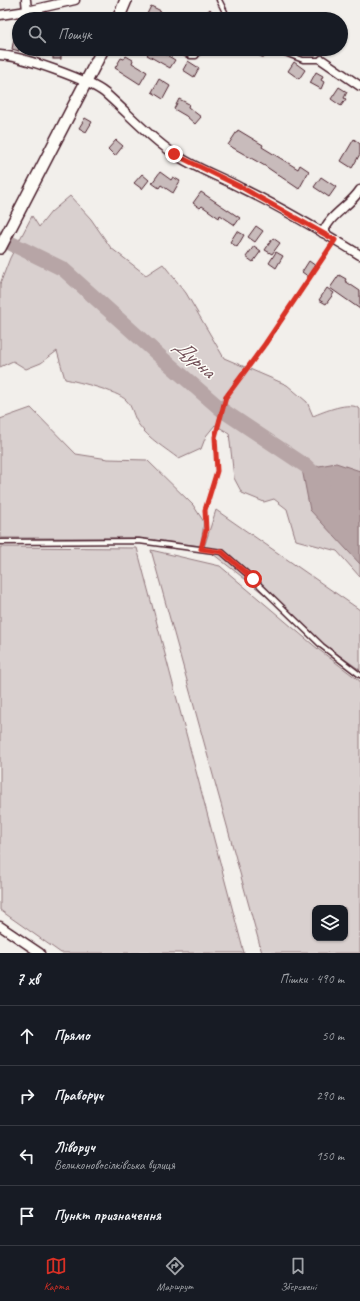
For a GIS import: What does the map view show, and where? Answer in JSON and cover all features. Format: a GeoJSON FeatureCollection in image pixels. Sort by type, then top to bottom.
{"type":"FeatureCollection","features":[{"type":"Feature","properties":{"kind":"main road"},"geometry":{"type":"LineString","coordinates":[[123,12],[126,0]]}},
{"type":"Feature","properties":{"kind":"main road"},"geometry":{"type":"LineString","coordinates":[[0,248],[100,56]]}},
{"type":"Feature","properties":{"kind":"street"},"geometry":{"type":"LineString","coordinates":[[26,0],[27,11]]}},
{"type":"Feature","properties":{"kind":"street"},"geometry":{"type":"LineString","coordinates":[[20,12],[75,0]]}},
{"type":"Feature","properties":{"kind":"street"},"geometry":{"type":"LineString","coordinates":[[0,15],[12,13]]}},
{"type":"Feature","properties":{"kind":"street"},"geometry":{"type":"LineString","coordinates":[[0,55],[28,61],[86,83],[104,92],[136,123],[174,154],[241,187],[360,255]]}},
{"type":"Feature","properties":{"kind":"street"},"geometry":{"type":"LineString","coordinates":[[322,60],[360,86]]}},
{"type":"Feature","properties":{"kind":"street"},"geometry":{"type":"LineString","coordinates":[[323,233],[326,224],[354,199],[360,190]]}},
{"type":"Feature","properties":{"kind":"street"},"geometry":{"type":"LineString","coordinates":[[0,926],[40,953]]}},
{"type":"Feature","properties":{"kind":"lane"},"geometry":{"type":"LineString","coordinates":[[219,0],[225,12]]}},
{"type":"Feature","properties":{"kind":"lane"},"geometry":{"type":"LineString","coordinates":[[293,56],[303,60],[322,60]]}},
{"type":"Feature","properties":{"kind":"lane"},"geometry":{"type":"LineString","coordinates":[[0,542],[139,541],[222,552],[253,579],[322,646],[360,675]]}},
{"type":"Feature","properties":{"kind":"path"},"geometry":{"type":"LineString","coordinates":[[201,549],[206,530],[205,510],[217,471],[215,437],[226,397],[265,344],[335,240]]}},
{"type":"Feature","properties":{"kind":"shaded area"},"geometry":{"type":"Polygon","coordinates":[[[70,196],[91,219],[111,248],[146,275],[163,264],[186,293],[224,358],[287,385],[307,402],[313,416],[343,406],[356,407],[360,409],[360,577],[337,551],[296,540],[287,509],[274,499],[264,502],[242,493],[234,478],[229,433],[215,425],[206,436],[201,449],[179,459],[152,439],[143,430],[137,422],[132,409],[126,400],[115,393],[65,379],[57,351],[41,363],[26,369],[13,361],[0,367],[0,284],[10,258],[32,216],[39,227],[51,212],[70,196]]]}},
{"type":"Feature","properties":{"kind":"shaded area"},"geometry":{"type":"Polygon","coordinates":[[[31,408],[76,454],[108,459],[147,460],[193,505],[204,522],[201,546],[138,538],[0,538],[0,419],[31,408]]]}},
{"type":"Feature","properties":{"kind":"shaded area"},"geometry":{"type":"Polygon","coordinates":[[[336,463],[360,471],[360,564],[310,510],[302,469],[336,463]]]}},
{"type":"Feature","properties":{"kind":"shaded area"},"geometry":{"type":"Polygon","coordinates":[[[216,510],[360,610],[360,670],[322,643],[310,630],[204,547],[216,510]]]}},
{"type":"Feature","properties":{"kind":"shaded area"},"geometry":{"type":"Polygon","coordinates":[[[0,547],[137,548],[244,953],[61,953],[0,910],[0,547]]]}},
{"type":"Feature","properties":{"kind":"shaded area"},"geometry":{"type":"Polygon","coordinates":[[[151,550],[220,566],[318,649],[360,681],[360,953],[262,953],[151,550]]]}},
{"type":"Feature","properties":{"kind":"building"},"geometry":{"type":"Polygon","coordinates":[[[151,6],[161,11],[160,12],[148,12],[151,6]]]}},
{"type":"Feature","properties":{"kind":"building"},"geometry":{"type":"Polygon","coordinates":[[[53,56],[61,56],[61,59],[53,59],[53,56]]]}},
{"type":"Feature","properties":{"kind":"building"},"geometry":{"type":"Polygon","coordinates":[[[126,56],[133,60],[132,63],[147,72],[140,84],[115,68],[121,58],[124,59],[126,56]]]}},
{"type":"Feature","properties":{"kind":"building"},"geometry":{"type":"Polygon","coordinates":[[[149,56],[168,56],[175,60],[170,68],[149,56]]]}},
{"type":"Feature","properties":{"kind":"building"},"geometry":{"type":"Polygon","coordinates":[[[188,61],[199,68],[194,77],[183,70],[188,61]]]}},
{"type":"Feature","properties":{"kind":"building"},"geometry":{"type":"Polygon","coordinates":[[[294,62],[305,70],[299,79],[288,71],[294,62]]]}},
{"type":"Feature","properties":{"kind":"building"},"geometry":{"type":"Polygon","coordinates":[[[316,72],[323,76],[321,80],[324,82],[321,89],[310,83],[316,72]]]}},
{"type":"Feature","properties":{"kind":"building"},"geometry":{"type":"Polygon","coordinates":[[[159,79],[170,86],[163,99],[152,92],[159,79]]]}},
{"type":"Feature","properties":{"kind":"building"},"geometry":{"type":"Polygon","coordinates":[[[339,87],[347,92],[344,98],[346,99],[341,106],[331,99],[339,87]]]}},
{"type":"Feature","properties":{"kind":"building"},"geometry":{"type":"Polygon","coordinates":[[[179,99],[189,104],[188,107],[201,117],[195,124],[186,116],[174,109],[179,99]]]}},
{"type":"Feature","properties":{"kind":"building"},"geometry":{"type":"Polygon","coordinates":[[[85,118],[92,122],[86,132],[79,128],[85,118]]]}},
{"type":"Feature","properties":{"kind":"building"},"geometry":{"type":"Polygon","coordinates":[[[238,130],[298,169],[300,165],[309,171],[299,189],[265,166],[228,145],[238,130]]]}},
{"type":"Feature","properties":{"kind":"building"},"geometry":{"type":"Polygon","coordinates":[[[354,139],[360,144],[360,154],[352,168],[341,161],[354,139]]]}},
{"type":"Feature","properties":{"kind":"building"},"geometry":{"type":"Polygon","coordinates":[[[116,140],[123,146],[115,156],[108,149],[116,140]]]}},
{"type":"Feature","properties":{"kind":"building"},"geometry":{"type":"Polygon","coordinates":[[[160,172],[171,180],[173,177],[180,181],[173,193],[161,185],[159,188],[152,183],[160,172]]]}},
{"type":"Feature","properties":{"kind":"building"},"geometry":{"type":"Polygon","coordinates":[[[142,174],[149,180],[142,189],[134,183],[142,174]]]}},
{"type":"Feature","properties":{"kind":"building"},"geometry":{"type":"Polygon","coordinates":[[[321,177],[336,187],[329,197],[314,187],[321,177]]]}},
{"type":"Feature","properties":{"kind":"building"},"geometry":{"type":"Polygon","coordinates":[[[201,192],[240,218],[235,225],[220,215],[219,218],[202,206],[200,208],[193,203],[201,192]]]}},
{"type":"Feature","properties":{"kind":"building"},"geometry":{"type":"Polygon","coordinates":[[[256,226],[263,231],[255,242],[248,237],[256,226]]]}},
{"type":"Feature","properties":{"kind":"building"},"geometry":{"type":"Polygon","coordinates":[[[237,231],[244,235],[237,247],[230,242],[237,231]]]}},
{"type":"Feature","properties":{"kind":"building"},"geometry":{"type":"Polygon","coordinates":[[[273,238],[280,243],[272,254],[265,250],[273,238]]]}},
{"type":"Feature","properties":{"kind":"building"},"geometry":{"type":"Polygon","coordinates":[[[254,246],[261,251],[253,262],[246,257],[254,246]]]}},
{"type":"Feature","properties":{"kind":"building"},"geometry":{"type":"Polygon","coordinates":[[[276,252],[283,256],[276,268],[269,263],[276,252]]]}},
{"type":"Feature","properties":{"kind":"building"},"geometry":{"type":"Polygon","coordinates":[[[309,261],[316,266],[309,277],[302,272],[309,261]]]}},
{"type":"Feature","properties":{"kind":"building"},"geometry":{"type":"Polygon","coordinates":[[[339,275],[360,291],[360,309],[330,288],[339,275]]]}},
{"type":"Feature","properties":{"kind":"building"},"geometry":{"type":"Polygon","coordinates":[[[327,288],[334,293],[326,304],[319,300],[327,288]]]}},
{"type":"Feature","properties":{"kind":"waterway","name":"Дурна"},"geometry":{"type":"LineString","coordinates":[[0,238],[63,269],[222,410],[306,466],[323,482]]}},
{"type":"Feature","properties":{"kind":"route"},"geometry":{"type":"LineString","coordinates":[[174,154],[241,187],[335,240],[265,344],[226,397],[220,416],[215,437],[217,471],[205,510],[206,530],[201,549],[222,552],[253,579]]}}]}
